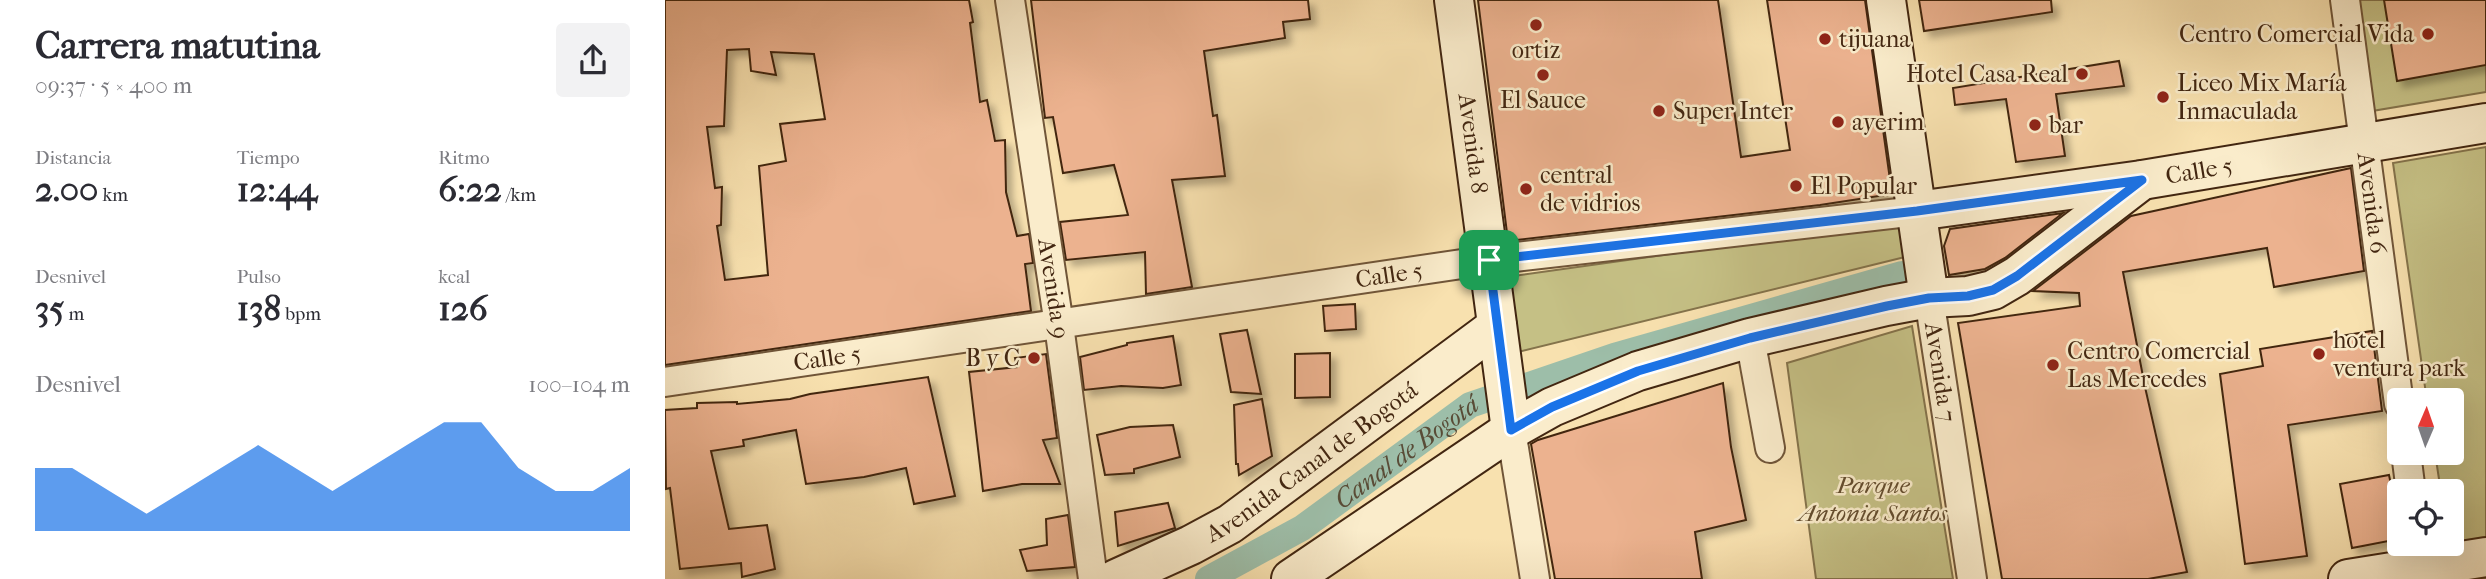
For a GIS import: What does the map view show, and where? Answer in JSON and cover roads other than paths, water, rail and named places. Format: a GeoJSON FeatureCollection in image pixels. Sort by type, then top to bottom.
{"type":"FeatureCollection","features":[{"type":"Feature","properties":{"kind":"main road","name":"Avenida 8"},"geometry":{"type":"LineString","coordinates":[[1454,0],[1508,402]]}},
{"type":"Feature","properties":{"kind":"main road","name":"Avenida 7"},"geometry":{"type":"LineString","coordinates":[[1887,0],[1929,298]]}},
{"type":"Feature","properties":{"kind":"main road","name":"Calle 5"},"geometry":{"type":"LineString","coordinates":[[1917,211],[2142,180],[2486,123]]}},
{"type":"Feature","properties":{"kind":"main road"},"geometry":{"type":"LineString","coordinates":[[1291,579],[1508,402],[1552,407],[1638,371],[1750,338],[1887,306],[1929,298],[1968,296],[1993,290],[2017,276],[2142,180]]}},
{"type":"Feature","properties":{"kind":"main road","name":"Avenida Canal de Bogotá"},"geometry":{"type":"LineString","coordinates":[[1117,579],[1230,524],[1497,326]]}},
{"type":"Feature","properties":{"kind":"main road"},"geometry":{"type":"LineString","coordinates":[[2349,579],[2421,564],[2486,558]]}},
{"type":"Feature","properties":{"kind":"street","name":"Avenida 9"},"geometry":{"type":"LineString","coordinates":[[1010,0],[1059,325],[1093,579]]}},
{"type":"Feature","properties":{"kind":"street","name":"Avenida 6"},"geometry":{"type":"LineString","coordinates":[[2345,0],[2397,388]]}},
{"type":"Feature","properties":{"kind":"street","name":"Calle 5"},"geometry":{"type":"LineString","coordinates":[[665,382],[1489,260],[1917,211]]}},
{"type":"Feature","properties":{"kind":"street","name":"Avenida 7"},"geometry":{"type":"LineString","coordinates":[[1929,298],[1972,579]]}},
{"type":"Feature","properties":{"kind":"street"},"geometry":{"type":"LineString","coordinates":[[1750,338],[1770,448]]}},
{"type":"Feature","properties":{"kind":"street","name":"Avenida 8"},"geometry":{"type":"LineString","coordinates":[[1508,402],[1535,579]]}},
{"type":"Feature","properties":{"kind":"waterway","name":"Canal de Bogotá"},"geometry":{"type":"LineString","coordinates":[[1208,579],[1302,528],[1470,405],[1614,356],[1902,274]]}},
{"type":"Feature","properties":{"kind":"place","name":"ortiz"},"geometry":{"type":"Point","coordinates":[1536,25]}},
{"type":"Feature","properties":{"kind":"place","name":"Centro Comercial Vida"},"geometry":{"type":"Point","coordinates":[2428,34]}},
{"type":"Feature","properties":{"kind":"place","name":"tijuana"},"geometry":{"type":"Point","coordinates":[1825,39]}},
{"type":"Feature","properties":{"kind":"place","name":"Hotel Casa Real"},"geometry":{"type":"Point","coordinates":[2082,74]}},
{"type":"Feature","properties":{"kind":"place","name":"El Sauce"},"geometry":{"type":"Point","coordinates":[1543,75]}},
{"type":"Feature","properties":{"kind":"place","name":"Liceo Mix María Inmaculada"},"geometry":{"type":"Point","coordinates":[2163,97]}},
{"type":"Feature","properties":{"kind":"place","name":"Super Inter"},"geometry":{"type":"Point","coordinates":[1659,111]}},
{"type":"Feature","properties":{"kind":"place","name":"ayerim"},"geometry":{"type":"Point","coordinates":[1838,122]}},
{"type":"Feature","properties":{"kind":"place","name":"bar"},"geometry":{"type":"Point","coordinates":[2035,125]}},
{"type":"Feature","properties":{"kind":"place","name":"El Popular"},"geometry":{"type":"Point","coordinates":[1796,186]}},
{"type":"Feature","properties":{"kind":"place","name":"central de vidrios"},"geometry":{"type":"Point","coordinates":[1526,189]}},
{"type":"Feature","properties":{"kind":"place","name":"hotel ventura park"},"geometry":{"type":"Point","coordinates":[2319,354]}},
{"type":"Feature","properties":{"kind":"place","name":"B y C"},"geometry":{"type":"Point","coordinates":[1034,358]}},
{"type":"Feature","properties":{"kind":"place","name":"Centro Comercial Las Mercedes"},"geometry":{"type":"Point","coordinates":[2053,365]}},
{"type":"Feature","properties":{"kind":"park label","name":"Parque Antonia Santos"},"geometry":{"type":"Point","coordinates":[1873,499]}}]}
